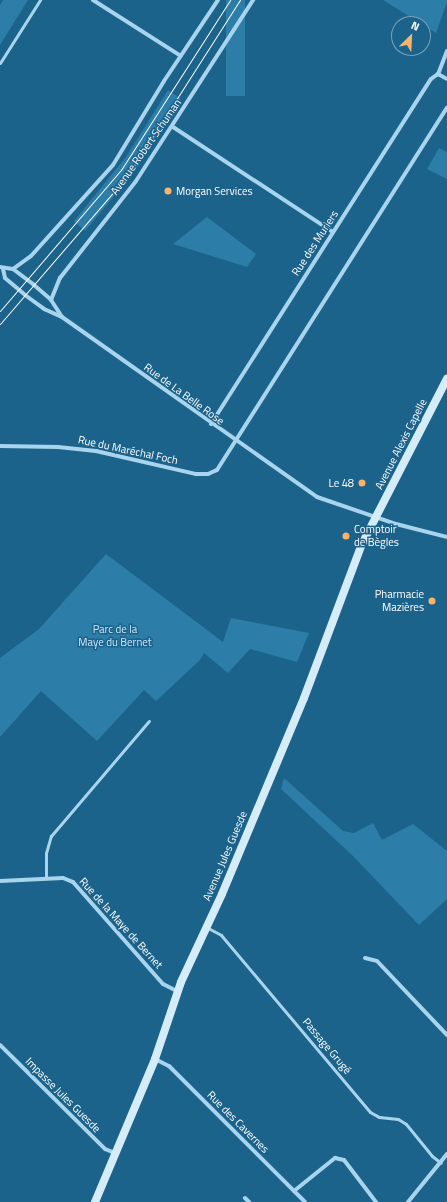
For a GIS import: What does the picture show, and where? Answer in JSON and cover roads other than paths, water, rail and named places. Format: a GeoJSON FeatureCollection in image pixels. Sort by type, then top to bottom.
{"type":"FeatureCollection","features":[{"type":"Feature","properties":{"kind":"street"},"geometry":{"type":"LineString","coordinates":[[93,0],[181,56]]}},
{"type":"Feature","properties":{"kind":"street","name":"Avenue Robert Schuman"},"geometry":{"type":"LineString","coordinates":[[14,269],[31,256],[113,165],[218,0]]}},
{"type":"Feature","properties":{"kind":"street","name":"Avenue Robert Schuman"},"geometry":{"type":"LineString","coordinates":[[51,300],[60,278],[136,181],[173,126],[253,0]]}},
{"type":"Feature","properties":{"kind":"street","name":"Rue des Muriers"},"geometry":{"type":"LineString","coordinates":[[211,424],[431,79],[438,74],[447,51]]}},
{"type":"Feature","properties":{"kind":"street"},"geometry":{"type":"LineString","coordinates":[[438,74],[447,79]]}},
{"type":"Feature","properties":{"kind":"street"},"geometry":{"type":"LineString","coordinates":[[236,442],[447,108]]}},
{"type":"Feature","properties":{"kind":"street"},"geometry":{"type":"LineString","coordinates":[[173,126],[333,232]]}},
{"type":"Feature","properties":{"kind":"street","name":"Rue de La Belle Rose"},"geometry":{"type":"LineString","coordinates":[[62,317],[51,300],[14,269],[2,268],[11,286],[44,309],[62,317],[297,484],[326,502],[375,518]]}},
{"type":"Feature","properties":{"kind":"street","name":"Avenue Alexis Capelle"},"geometry":{"type":"LineString","coordinates":[[375,518],[447,379]]}},
{"type":"Feature","properties":{"kind":"street","name":"Rue du Maréchal Foch"},"geometry":{"type":"LineString","coordinates":[[0,446],[58,446],[96,451],[196,474],[208,474],[217,470],[236,442]]}},
{"type":"Feature","properties":{"kind":"street"},"geometry":{"type":"LineString","coordinates":[[375,518],[447,537]]}},
{"type":"Feature","properties":{"kind":"street","name":"Avenue Jules Guesde"},"geometry":{"type":"LineString","coordinates":[[95,1202],[155,1059],[177,991],[206,928],[304,698],[361,546],[375,518]]}},
{"type":"Feature","properties":{"kind":"street","name":"Rue de la Maye de Bernet"},"geometry":{"type":"LineString","coordinates":[[0,881],[63,878],[73,882],[163,984],[177,991]]}},
{"type":"Feature","properties":{"kind":"street"},"geometry":{"type":"LineString","coordinates":[[365,958],[377,961],[447,1036]]}},
{"type":"Feature","properties":{"kind":"street","name":"Impasse Jules Guesde"},"geometry":{"type":"LineString","coordinates":[[0,1045],[105,1149],[116,1153]]}},
{"type":"Feature","properties":{"kind":"street","name":"Rue des Cavernes"},"geometry":{"type":"LineString","coordinates":[[155,1059],[169,1066],[305,1202]]}},
{"type":"Feature","properties":{"kind":"street"},"geometry":{"type":"LineString","coordinates":[[408,1202],[447,1154]]}},
{"type":"Feature","properties":{"kind":"street"},"geometry":{"type":"LineString","coordinates":[[294,1191],[335,1158],[344,1160],[376,1202]]}},
{"type":"Feature","properties":{"kind":"street"},"geometry":{"type":"LineString","coordinates":[[244,1198],[249,1202]]}},
{"type":"Feature","properties":{"kind":"lane"},"geometry":{"type":"LineString","coordinates":[[0,63],[40,0]]}},
{"type":"Feature","properties":{"kind":"lane"},"geometry":{"type":"LineString","coordinates":[[46,878],[46,853],[51,836],[149,721]]}},
{"type":"Feature","properties":{"kind":"lane","name":"Passage Grugé"},"geometry":{"type":"LineString","coordinates":[[206,928],[221,935],[370,1112],[379,1117],[398,1119],[406,1124],[432,1156],[441,1163]]}},
{"type":"Feature","properties":{"kind":"tram line"},"geometry":{"type":"LineString","coordinates":[[0,311],[121,170],[230,0]]}},
{"type":"Feature","properties":{"kind":"tram line"},"geometry":{"type":"LineString","coordinates":[[0,324],[128,175],[240,0]]}},
{"type":"Feature","properties":{"kind":"place","name":"Morgan Services"},"geometry":{"type":"Point","coordinates":[168,191]}},
{"type":"Feature","properties":{"kind":"place","name":"Le 48"},"geometry":{"type":"Point","coordinates":[362,483]}},
{"type":"Feature","properties":{"kind":"place","name":"Comptoir de Bègles"},"geometry":{"type":"Point","coordinates":[346,536]}},
{"type":"Feature","properties":{"kind":"place","name":"Pharmacie Mazières"},"geometry":{"type":"Point","coordinates":[432,601]}},
{"type":"Feature","properties":{"kind":"park label","name":"Parc de la Maye du Bernet"},"geometry":{"type":"Point","coordinates":[115,636]}}]}
